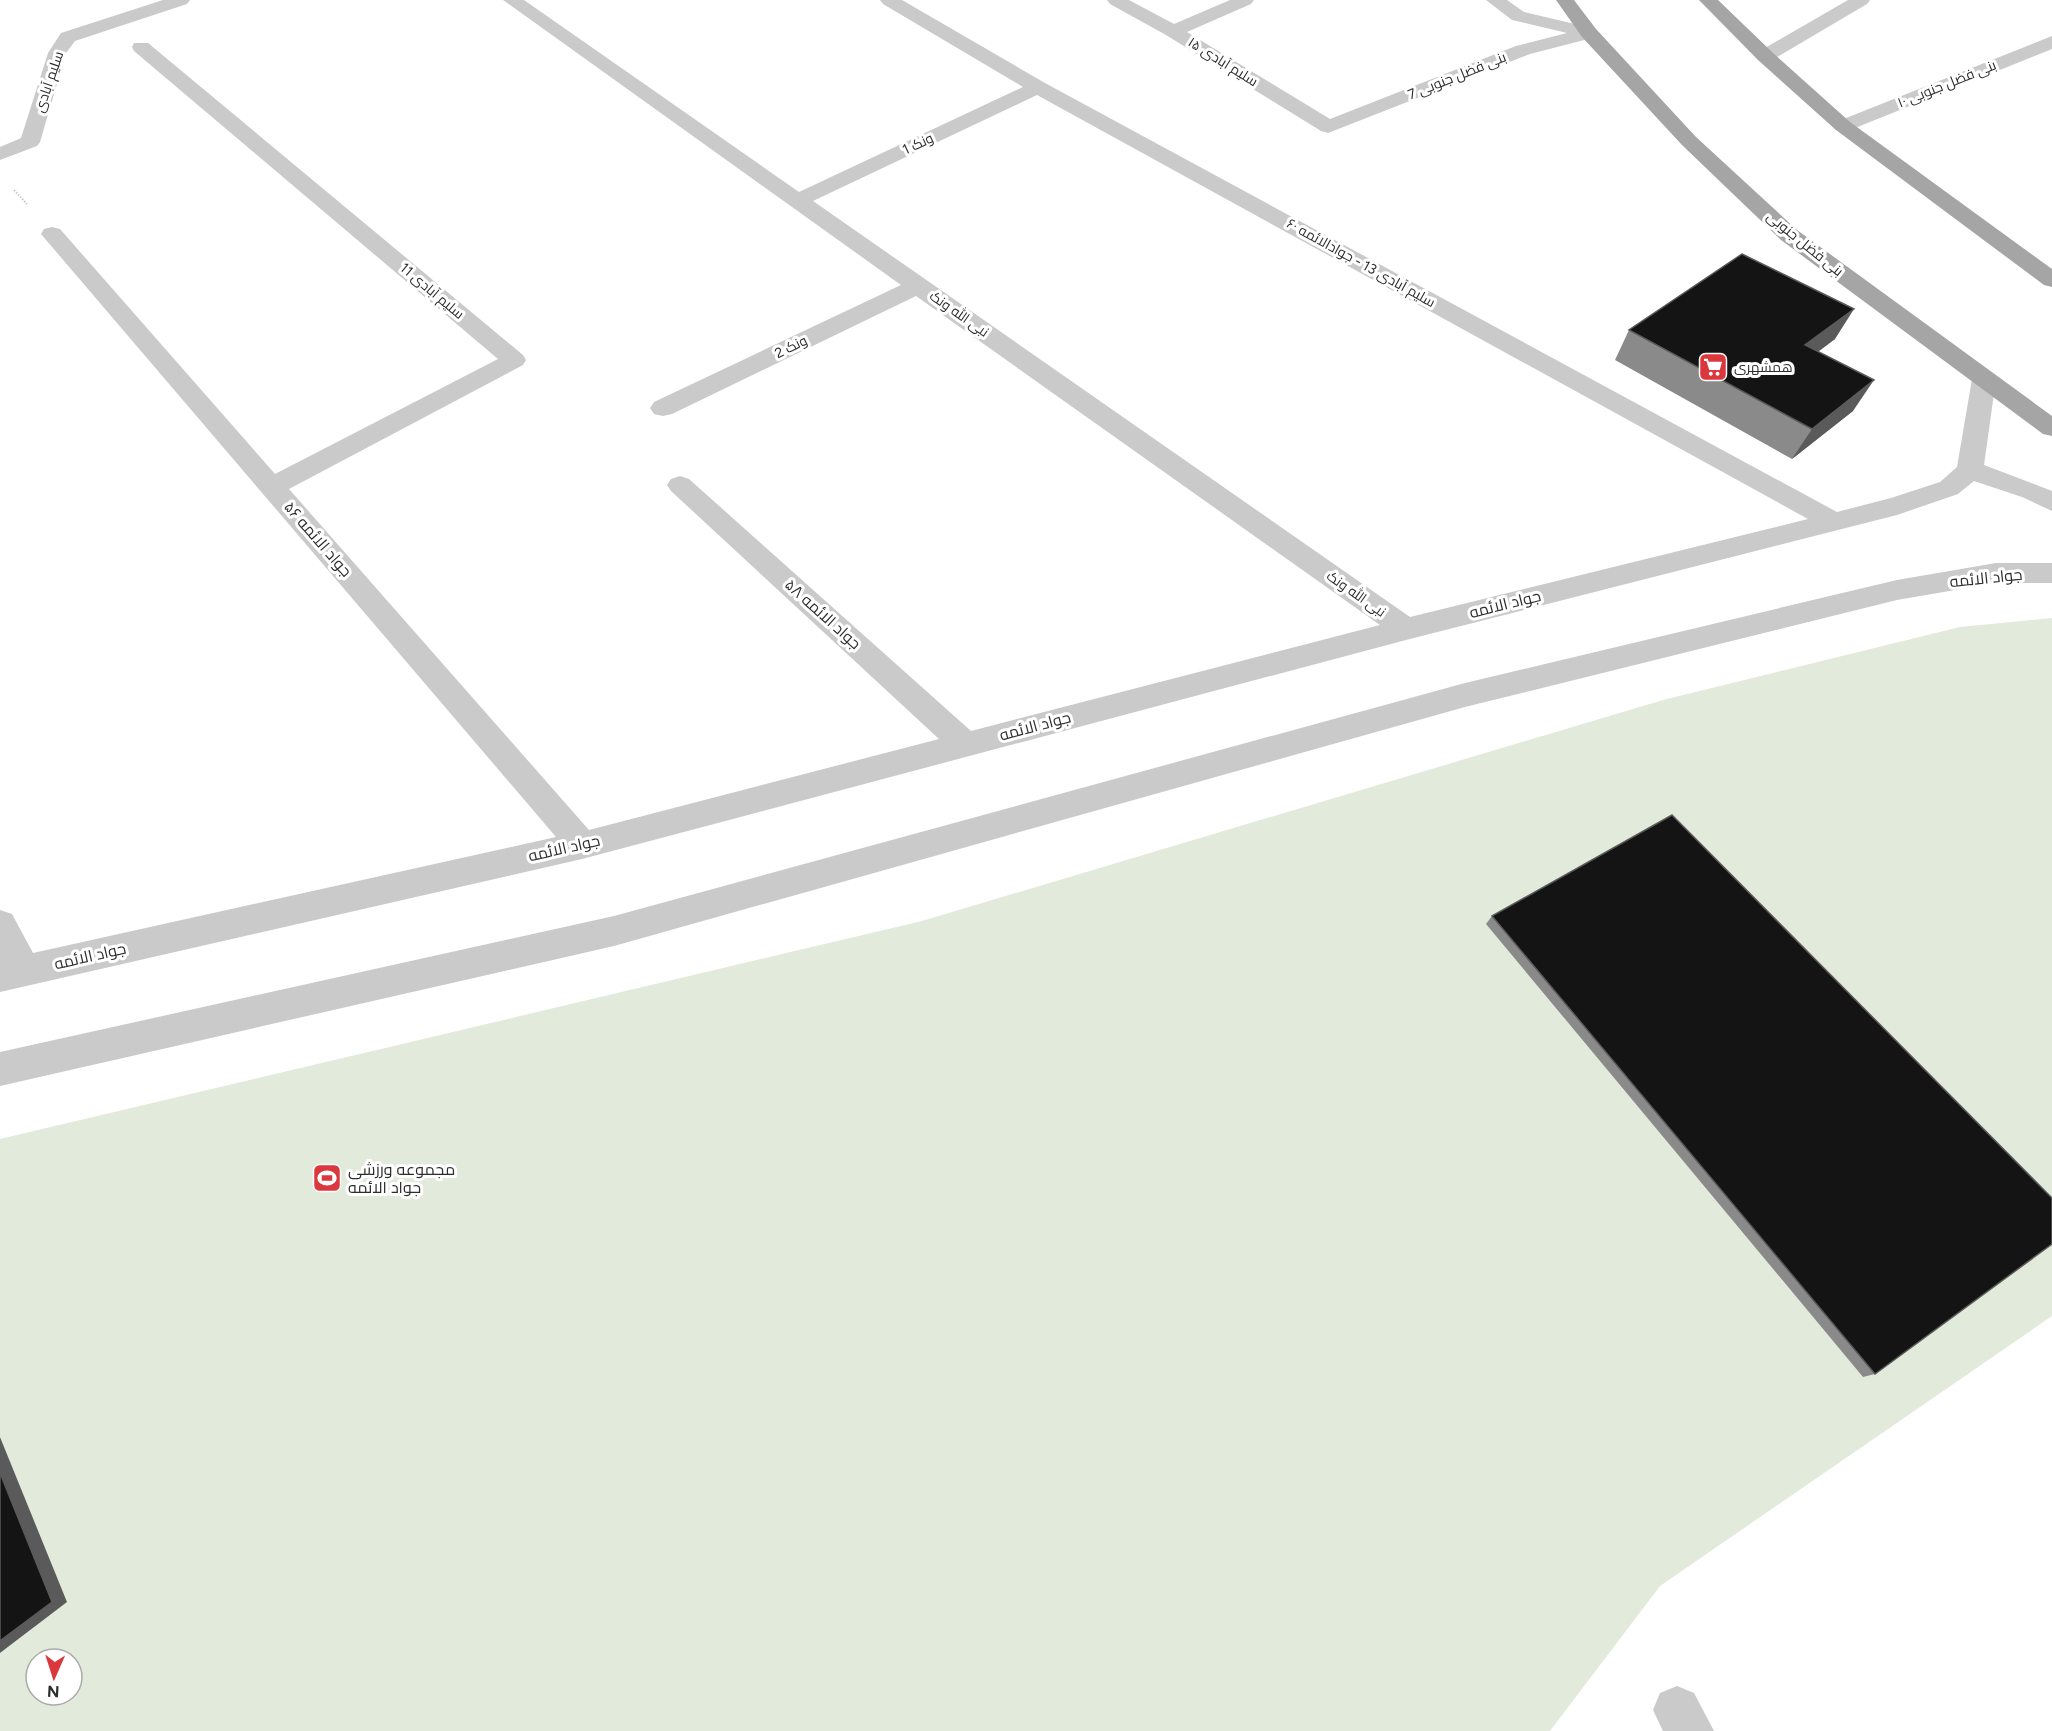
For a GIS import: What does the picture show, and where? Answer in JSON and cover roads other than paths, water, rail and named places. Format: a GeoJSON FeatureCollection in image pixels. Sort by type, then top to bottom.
{"type":"FeatureCollection","features":[{"type":"Feature","properties":{"kind":"main road","name":"بنی فضل جنوبی"},"geometry":{"type":"LineString","coordinates":[[1565,0],[1589,33],[1689,141],[1789,235],[2052,428]]}},
{"type":"Feature","properties":{"kind":"main road"},"geometry":{"type":"LineString","coordinates":[[1708,0],[1765,56],[1843,126],[2052,280]]}},
{"type":"Feature","properties":{"kind":"street","name":"سلیم آبادی"},"geometry":{"type":"LineString","coordinates":[[0,154],[30,142],[57,53],[68,37],[181,0]]}},
{"type":"Feature","properties":{"kind":"street","name":"نبی الله ونک"},"geometry":{"type":"LineString","coordinates":[[512,0],[1406,628]]}},
{"type":"Feature","properties":{"kind":"street","name":"سلیم آبادی 13 - جوادالائمه ۶۰"},"geometry":{"type":"LineString","coordinates":[[889,0],[1038,87],[1835,522]]}},
{"type":"Feature","properties":{"kind":"street","name":"سلیم آبادی ۱۵"},"geometry":{"type":"LineString","coordinates":[[1116,0],[1173,30],[1328,127]]}},
{"type":"Feature","properties":{"kind":"street"},"geometry":{"type":"LineString","coordinates":[[1173,30],[1245,0]]}},
{"type":"Feature","properties":{"kind":"street"},"geometry":{"type":"LineString","coordinates":[[1495,0],[1518,16],[1589,33]]}},
{"type":"Feature","properties":{"kind":"street"},"geometry":{"type":"LineString","coordinates":[[1765,56],[1861,0]]}},
{"type":"Feature","properties":{"kind":"street","name":"بنی فضل جنوبی 7"},"geometry":{"type":"LineString","coordinates":[[1328,127],[1523,50],[1589,33]]}},
{"type":"Feature","properties":{"kind":"street","name":"بنی فضل جنوبی ۱۰"},"geometry":{"type":"LineString","coordinates":[[1843,126],[2052,42]]}},
{"type":"Feature","properties":{"kind":"street","name":"سلیم آبادی 11"},"geometry":{"type":"LineString","coordinates":[[141,47],[514,360],[272,487]]}},
{"type":"Feature","properties":{"kind":"street","name":"ونک 1"},"geometry":{"type":"LineString","coordinates":[[797,201],[1038,87]]}},
{"type":"Feature","properties":{"kind":"street","name":"جواد الائمه ۵۶"},"geometry":{"type":"LineString","coordinates":[[52,234],[582,844]]}},
{"type":"Feature","properties":{"kind":"street","name":"ونک 2"},"geometry":{"type":"LineString","coordinates":[[663,408],[918,286]]}},
{"type":"Feature","properties":{"kind":"street"},"geometry":{"type":"LineString","coordinates":[[1984,379],[1970,470],[2031,491],[2052,502]]}},
{"type":"Feature","properties":{"kind":"street","name":"جواد الائمه"},"geometry":{"type":"LineString","coordinates":[[12,974],[582,844],[1406,628],[1898,506],[1949,488],[1970,470]]}},
{"type":"Feature","properties":{"kind":"street","name":"جواد الائمه ۵۸"},"geometry":{"type":"LineString","coordinates":[[680,485],[965,744]]}},
{"type":"Feature","properties":{"kind":"street","name":"جواد الائمه"},"geometry":{"type":"LineString","coordinates":[[0,1070],[614,931],[1465,695],[1886,592],[1996,573],[2052,573]]}},
{"type":"Feature","properties":{"kind":"street"},"geometry":{"type":"LineString","coordinates":[[0,925],[12,974]]}},
{"type":"Feature","properties":{"kind":"place","name":"همشهری"},"geometry":{"type":"Point","coordinates":[1713,367]}},
{"type":"Feature","properties":{"kind":"place","name":"مجموعه ورزشی جواد الائمه"},"geometry":{"type":"Point","coordinates":[327,1178]}}]}
